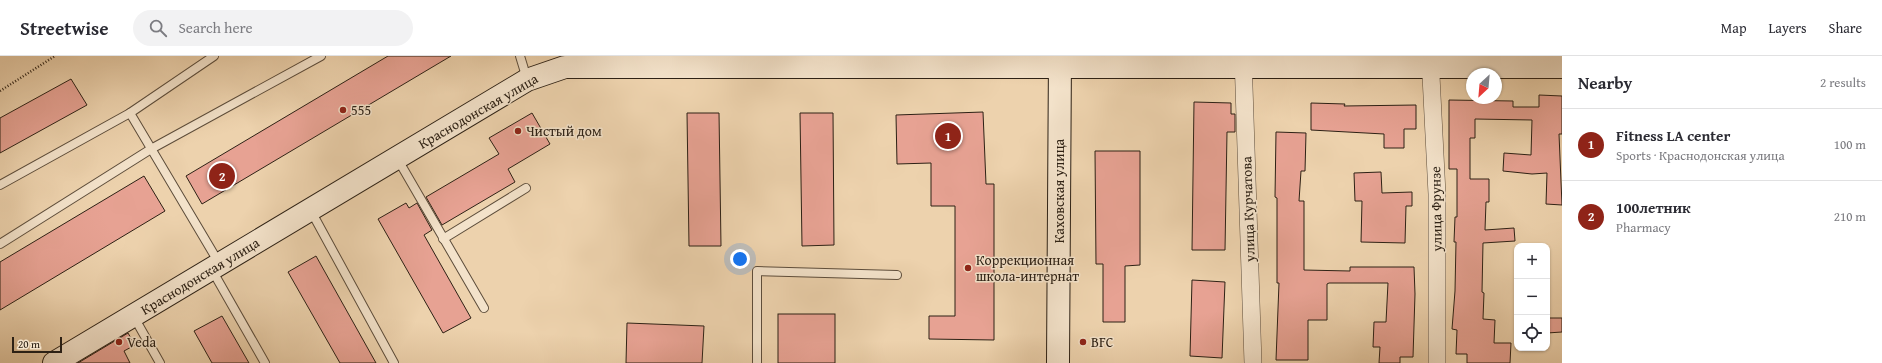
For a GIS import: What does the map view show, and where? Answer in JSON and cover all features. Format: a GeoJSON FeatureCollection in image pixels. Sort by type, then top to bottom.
{"type":"FeatureCollection","features":[{"type":"Feature","properties":{"kind":"street","name":"Краснодонская улица"},"geometry":{"type":"LineString","coordinates":[[54,363],[527,80],[565,68],[809,61],[1430,61],[1562,67]]}},
{"type":"Feature","properties":{"kind":"street","name":"Каховская улица"},"geometry":{"type":"LineString","coordinates":[[1058,363],[1060,61]]}},
{"type":"Feature","properties":{"kind":"street","name":"улица Фрунзе"},"geometry":{"type":"LineString","coordinates":[[1430,61],[1437,194],[1437,363]]}},
{"type":"Feature","properties":{"kind":"street","name":"улица Курчатова"},"geometry":{"type":"LineString","coordinates":[[1243,62],[1253,363]]}},
{"type":"Feature","properties":{"kind":"lane"},"geometry":{"type":"LineString","coordinates":[[0,185],[130,113],[214,56]]}},
{"type":"Feature","properties":{"kind":"lane"},"geometry":{"type":"LineString","coordinates":[[0,244],[151,149],[321,56]]}},
{"type":"Feature","properties":{"kind":"lane"},"geometry":{"type":"LineString","coordinates":[[520,56],[527,80]]}},
{"type":"Feature","properties":{"kind":"lane"},"geometry":{"type":"LineString","coordinates":[[130,113],[215,266],[265,363]]}},
{"type":"Feature","properties":{"kind":"lane"},"geometry":{"type":"LineString","coordinates":[[397,158],[484,308]]}},
{"type":"Feature","properties":{"kind":"lane"},"geometry":{"type":"LineString","coordinates":[[443,239],[526,188]]}},
{"type":"Feature","properties":{"kind":"lane"},"geometry":{"type":"LineString","coordinates":[[310,210],[394,363]]}},
{"type":"Feature","properties":{"kind":"lane"},"geometry":{"type":"LineString","coordinates":[[757,363],[757,271],[897,275]]}},
{"type":"Feature","properties":{"kind":"lane"},"geometry":{"type":"LineString","coordinates":[[133,316],[160,363]]}},
{"type":"Feature","properties":{"kind":"path"},"geometry":{"type":"LineString","coordinates":[[0,91],[55,56]]}},
{"type":"Feature","properties":{"kind":"building"},"geometry":{"type":"Polygon","coordinates":[[[388,56],[451,56],[202,204],[186,176],[388,56]]]}},
{"type":"Feature","properties":{"kind":"building"},"geometry":{"type":"Polygon","coordinates":[[[71,79],[87,105],[0,153],[0,118],[71,79]]]}},
{"type":"Feature","properties":{"kind":"building"},"geometry":{"type":"Polygon","coordinates":[[[1539,95],[1562,96],[1562,134],[1559,134],[1562,205],[1546,204],[1547,173],[1532,174],[1503,171],[1504,153],[1531,155],[1532,120],[1475,119],[1475,138],[1470,138],[1470,179],[1489,179],[1489,202],[1486,202],[1485,230],[1514,228],[1515,241],[1483,243],[1483,319],[1495,320],[1494,343],[1511,343],[1510,363],[1467,363],[1467,354],[1456,354],[1457,330],[1452,329],[1455,291],[1456,242],[1454,242],[1455,217],[1457,217],[1457,169],[1449,169],[1449,100],[1466,100],[1466,104],[1502,104],[1502,101],[1513,101],[1513,107],[1539,107],[1539,95]]]}},
{"type":"Feature","properties":{"kind":"building"},"geometry":{"type":"Polygon","coordinates":[[[1194,102],[1231,103],[1231,114],[1235,114],[1235,132],[1227,132],[1225,250],[1192,250],[1194,102]]]}},
{"type":"Feature","properties":{"kind":"building"},"geometry":{"type":"Polygon","coordinates":[[[1311,103],[1345,104],[1344,106],[1416,105],[1416,129],[1404,129],[1404,148],[1384,148],[1384,134],[1311,130],[1311,103]]]}},
{"type":"Feature","properties":{"kind":"building"},"geometry":{"type":"Polygon","coordinates":[[[983,112],[986,184],[994,184],[994,340],[929,339],[929,316],[955,316],[955,206],[931,206],[931,163],[897,164],[896,115],[983,112]]]}},
{"type":"Feature","properties":{"kind":"building"},"geometry":{"type":"Polygon","coordinates":[[[532,113],[550,144],[508,169],[515,182],[442,225],[426,197],[499,154],[489,138],[532,113]]]}},
{"type":"Feature","properties":{"kind":"building"},"geometry":{"type":"Polygon","coordinates":[[[687,113],[719,113],[721,246],[689,246],[687,113]]]}},
{"type":"Feature","properties":{"kind":"building"},"geometry":{"type":"Polygon","coordinates":[[[800,113],[833,113],[834,245],[802,246],[800,113]]]}},
{"type":"Feature","properties":{"kind":"building"},"geometry":{"type":"Polygon","coordinates":[[[1276,132],[1306,133],[1305,171],[1301,171],[1299,201],[1304,201],[1304,270],[1350,271],[1350,267],[1414,267],[1415,294],[1413,357],[1400,357],[1400,363],[1379,363],[1380,347],[1373,347],[1374,322],[1386,322],[1388,283],[1329,283],[1327,284],[1327,320],[1308,320],[1308,360],[1276,360],[1279,283],[1277,283],[1277,198],[1275,197],[1276,132]]]}},
{"type":"Feature","properties":{"kind":"building"},"geometry":{"type":"Polygon","coordinates":[[[1095,151],[1140,151],[1140,265],[1125,266],[1125,322],[1103,322],[1103,264],[1096,264],[1095,151]]]}},
{"type":"Feature","properties":{"kind":"building"},"geometry":{"type":"Polygon","coordinates":[[[1381,172],[1382,193],[1412,192],[1412,206],[1406,206],[1405,243],[1361,242],[1362,201],[1355,201],[1354,173],[1381,172]]]}},
{"type":"Feature","properties":{"kind":"building"},"geometry":{"type":"Polygon","coordinates":[[[144,176],[165,211],[0,310],[0,262],[144,176]]]}},
{"type":"Feature","properties":{"kind":"building"},"geometry":{"type":"Polygon","coordinates":[[[406,203],[409,208],[417,203],[432,230],[424,235],[471,318],[443,333],[378,219],[406,203]]]}},
{"type":"Feature","properties":{"kind":"building"},"geometry":{"type":"Polygon","coordinates":[[[316,256],[376,363],[340,363],[288,272],[316,256]]]}},
{"type":"Feature","properties":{"kind":"building"},"geometry":{"type":"Polygon","coordinates":[[[1192,280],[1225,282],[1222,358],[1190,356],[1192,280]]]}},
{"type":"Feature","properties":{"kind":"building"},"geometry":{"type":"Polygon","coordinates":[[[778,314],[835,314],[835,363],[778,363],[778,314]]]}},
{"type":"Feature","properties":{"kind":"building"},"geometry":{"type":"Polygon","coordinates":[[[222,316],[249,363],[212,363],[194,331],[222,316]]]}},
{"type":"Feature","properties":{"kind":"building"},"geometry":{"type":"Polygon","coordinates":[[[1550,318],[1562,318],[1562,332],[1550,333],[1550,318]]]}},
{"type":"Feature","properties":{"kind":"building"},"geometry":{"type":"Polygon","coordinates":[[[627,323],[704,326],[702,363],[626,363],[627,323]]]}},
{"type":"Feature","properties":{"kind":"building"},"geometry":{"type":"Polygon","coordinates":[[[128,333],[135,345],[124,351],[130,363],[78,363],[128,333]]]}},
{"type":"Feature","properties":{"kind":"place","name":"555"},"geometry":{"type":"Point","coordinates":[343,110]}},
{"type":"Feature","properties":{"kind":"place","name":"Чистый дом"},"geometry":{"type":"Point","coordinates":[518,131]}},
{"type":"Feature","properties":{"kind":"place","name":"Fitness LA center"},"geometry":{"type":"Point","coordinates":[948,136]}},
{"type":"Feature","properties":{"kind":"place","name":"100летник"},"geometry":{"type":"Point","coordinates":[222,176]}},
{"type":"Feature","properties":{"kind":"place","name":"Коррекционная школа-интернат"},"geometry":{"type":"Point","coordinates":[968,268]}},
{"type":"Feature","properties":{"kind":"place","name":"Veda"},"geometry":{"type":"Point","coordinates":[119,342]}},
{"type":"Feature","properties":{"kind":"place","name":"BFC"},"geometry":{"type":"Point","coordinates":[1083,342]}}]}
